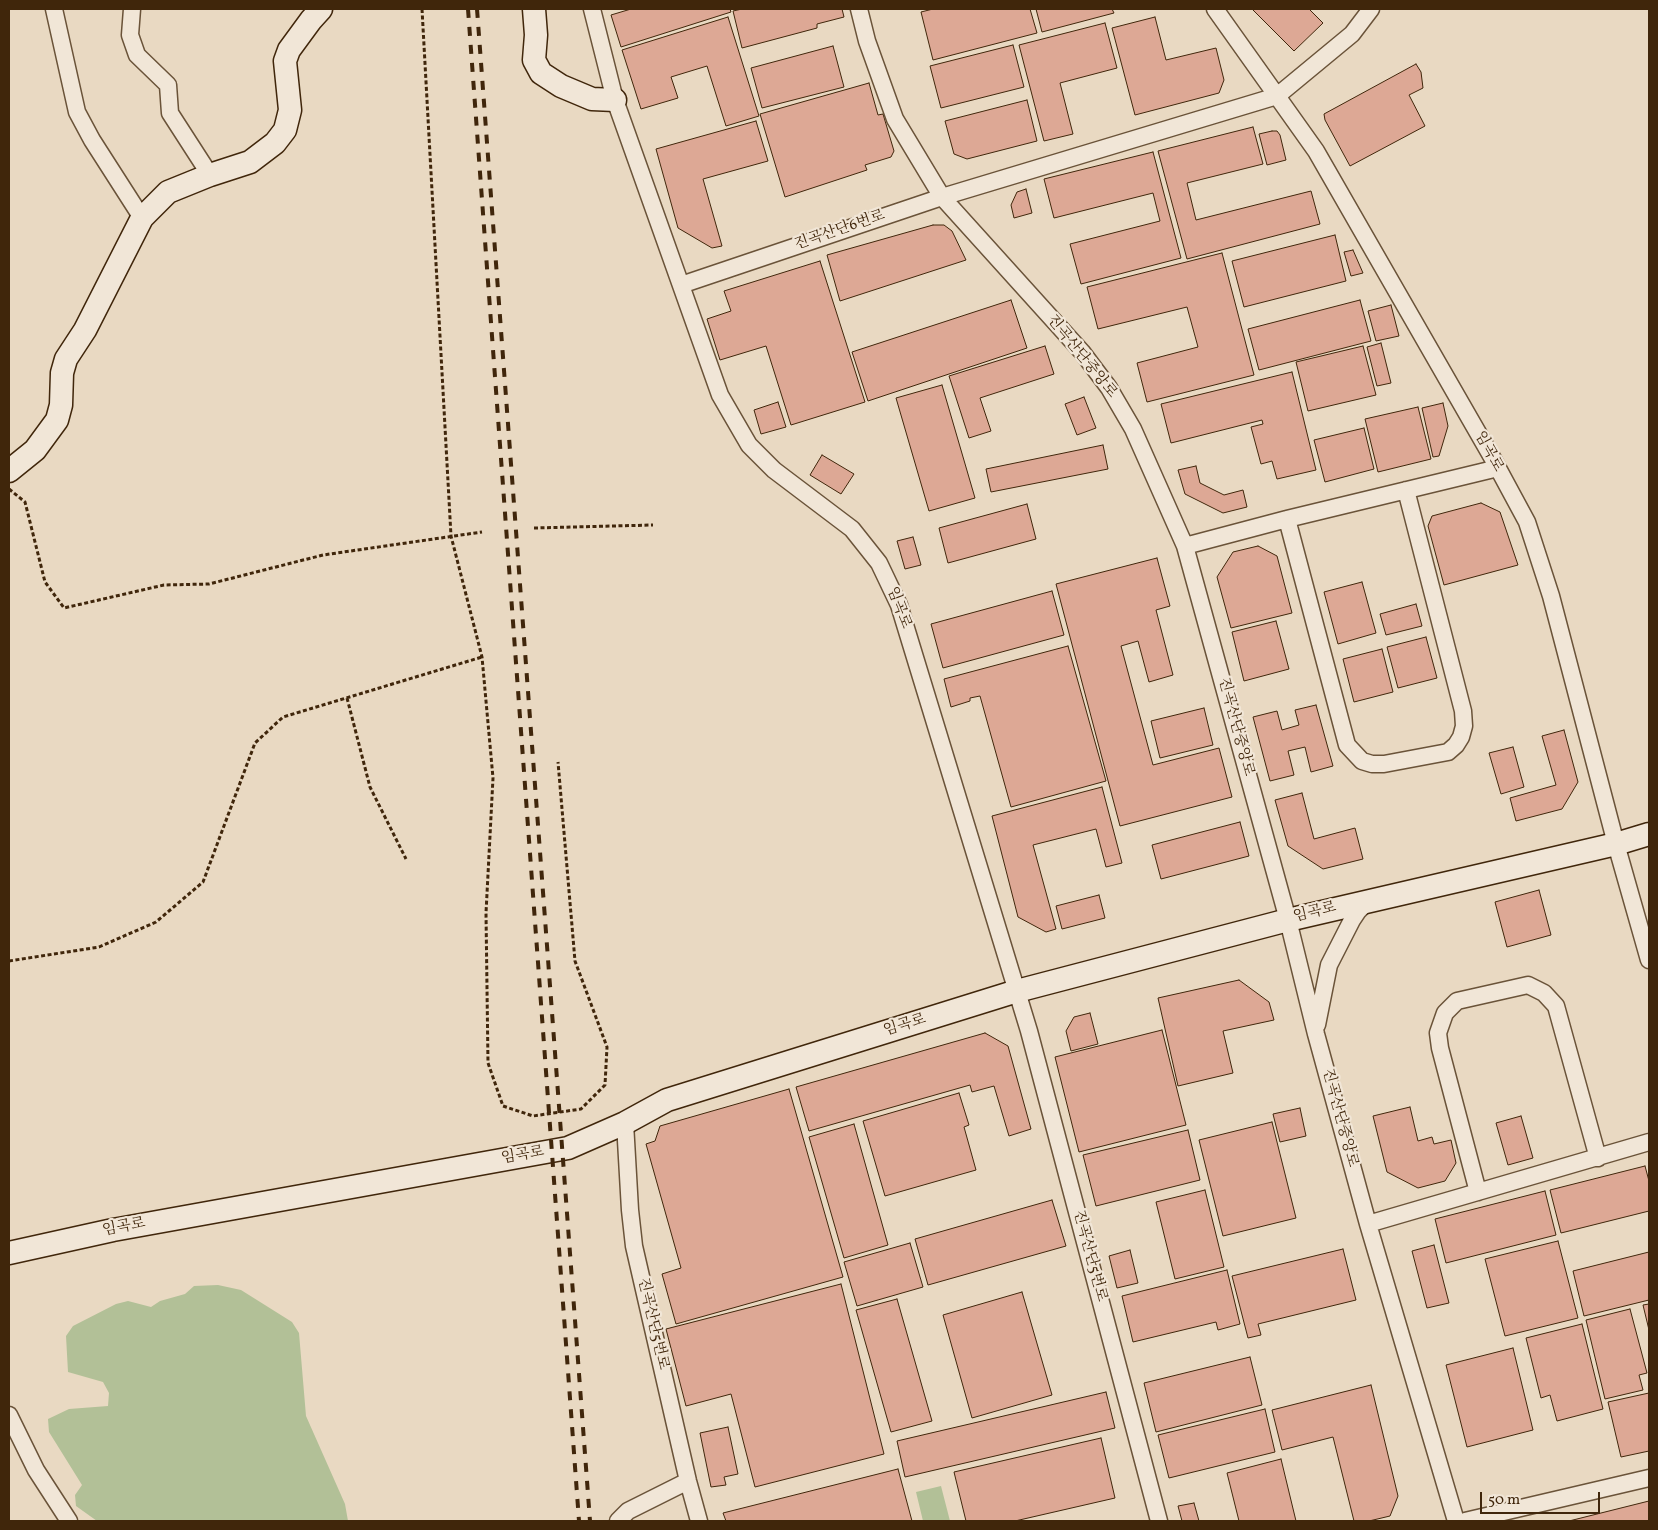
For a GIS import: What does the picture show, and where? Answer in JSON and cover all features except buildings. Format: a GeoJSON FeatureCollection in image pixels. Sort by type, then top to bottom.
{"type":"FeatureCollection","features":[{"type":"Feature","properties":{"kind":"main road"},"geometry":{"type":"LineString","coordinates":[[9,471],[36,450],[57,420],[61,406],[62,373],[66,359],[84,330],[142,218],[168,192],[210,174],[250,162],[275,143],[285,130],[290,110],[285,61],[288,50],[310,20],[321,9]]}},
{"type":"Feature","properties":{"kind":"main road"},"geometry":{"type":"LineString","coordinates":[[534,9],[536,35],[534,60],[541,73],[562,86],[592,99],[615,100]]}},
{"type":"Feature","properties":{"kind":"main road","name":"임곡로"},"geometry":{"type":"LineString","coordinates":[[9,1252],[123,1228],[568,1148],[625,1123],[667,1100],[1017,991],[1288,920],[1616,844],[1649,834]]}},
{"type":"Feature","properties":{"kind":"street"},"geometry":{"type":"LineString","coordinates":[[54,9],[77,112],[92,140],[142,218]]}},
{"type":"Feature","properties":{"kind":"street"},"geometry":{"type":"LineString","coordinates":[[132,9],[130,35],[137,55],[168,85],[170,113],[210,174]]}},
{"type":"Feature","properties":{"kind":"street"},"geometry":{"type":"LineString","coordinates":[[592,9],[615,100],[681,285]]}},
{"type":"Feature","properties":{"kind":"street","name":"진곡산단중앙로"},"geometry":{"type":"LineString","coordinates":[[859,9],[867,41],[895,119],[942,196],[1082,352],[1109,388],[1133,429],[1186,546],[1288,920],[1316,1034],[1368,1224],[1456,1521]]}},
{"type":"Feature","properties":{"kind":"street"},"geometry":{"type":"LineString","coordinates":[[1215,9],[1277,96]]}},
{"type":"Feature","properties":{"kind":"street","name":"진곡산단6번로"},"geometry":{"type":"LineString","coordinates":[[681,285],[942,196],[1277,96],[1352,34],[1371,9]]}},
{"type":"Feature","properties":{"kind":"street","name":"임곡로"},"geometry":{"type":"LineString","coordinates":[[1277,96],[1316,151],[1527,522],[1551,596],[1616,844]]}},
{"type":"Feature","properties":{"kind":"street","name":"임곡로"},"geometry":{"type":"LineString","coordinates":[[681,285],[720,396],[749,445],[774,470],[852,529],[879,563],[899,605],[1017,991]]}},
{"type":"Feature","properties":{"kind":"street"},"geometry":{"type":"LineString","coordinates":[[1186,546],[1286,519],[1498,468]]}},
{"type":"Feature","properties":{"kind":"street"},"geometry":{"type":"LineString","coordinates":[[1286,519],[1347,745],[1362,762],[1372,764],[1384,764],[1448,752],[1461,737],[1464,726],[1463,711],[1406,490]]}},
{"type":"Feature","properties":{"kind":"street"},"geometry":{"type":"LineString","coordinates":[[1616,844],[1649,960]]}},
{"type":"Feature","properties":{"kind":"street"},"geometry":{"type":"LineString","coordinates":[[1316,1034],[1320,1002],[1329,965],[1352,920],[1369,900]]}},
{"type":"Feature","properties":{"kind":"street"},"geometry":{"type":"LineString","coordinates":[[1478,1192],[1440,1048],[1438,1033],[1446,1013],[1456,1001],[1528,986],[1544,993],[1556,1006],[1598,1158]]}},
{"type":"Feature","properties":{"kind":"street","name":"진곡산단5번로"},"geometry":{"type":"LineString","coordinates":[[1017,991],[1159,1521]]}},
{"type":"Feature","properties":{"kind":"street","name":"진곡산단5번로"},"geometry":{"type":"LineString","coordinates":[[625,1123],[634,1246],[688,1480],[700,1521]]}},
{"type":"Feature","properties":{"kind":"street"},"geometry":{"type":"LineString","coordinates":[[1368,1224],[1649,1142]]}},
{"type":"Feature","properties":{"kind":"street"},"geometry":{"type":"LineString","coordinates":[[9,1414],[36,1470],[69,1521]]}},
{"type":"Feature","properties":{"kind":"street"},"geometry":{"type":"LineString","coordinates":[[1465,1521],[1649,1478]]}},
{"type":"Feature","properties":{"kind":"street"},"geometry":{"type":"LineString","coordinates":[[618,1521],[628,1511],[688,1480]]}},
{"type":"Feature","properties":{"kind":"path"},"geometry":{"type":"LineString","coordinates":[[422,9],[451,536],[482,657],[493,778],[486,913],[488,1063],[503,1106],[533,1116],[581,1109],[605,1084],[607,1047],[575,961],[558,762]]}},
{"type":"Feature","properties":{"kind":"path"},"geometry":{"type":"LineString","coordinates":[[9,488],[25,502],[45,582],[64,608],[164,585],[209,584],[323,555],[482,532]]}},
{"type":"Feature","properties":{"kind":"path"},"geometry":{"type":"LineString","coordinates":[[534,528],[653,526]]}},
{"type":"Feature","properties":{"kind":"path"},"geometry":{"type":"LineString","coordinates":[[9,961],[99,947],[156,922],[202,882],[255,743],[283,717],[482,657]]}},
{"type":"Feature","properties":{"kind":"path"},"geometry":{"type":"LineString","coordinates":[[347,698],[370,787],[406,859]]}},
{"type":"Feature","properties":{"kind":"green space"},"geometry":{"type":"Polygon","coordinates":[[[218,1285],[241,1290],[292,1322],[299,1333],[306,1416],[345,1504],[348,1521],[97,1521],[76,1506],[75,1495],[82,1485],[49,1432],[48,1419],[69,1409],[108,1406],[109,1393],[103,1382],[68,1372],[66,1336],[73,1326],[116,1304],[128,1301],[151,1307],[160,1301],[185,1294],[194,1286],[218,1285]]]}},
{"type":"Feature","properties":{"kind":"green space"},"geometry":{"type":"Polygon","coordinates":[[[941,1486],[950,1521],[923,1521],[916,1492],[941,1486]]]}},
{"type":"Feature","properties":{"kind":"railway"},"geometry":{"type":"LineString","coordinates":[[468,9],[579,1521]]}},
{"type":"Feature","properties":{"kind":"railway"},"geometry":{"type":"LineString","coordinates":[[477,9],[590,1521]]}}]}
